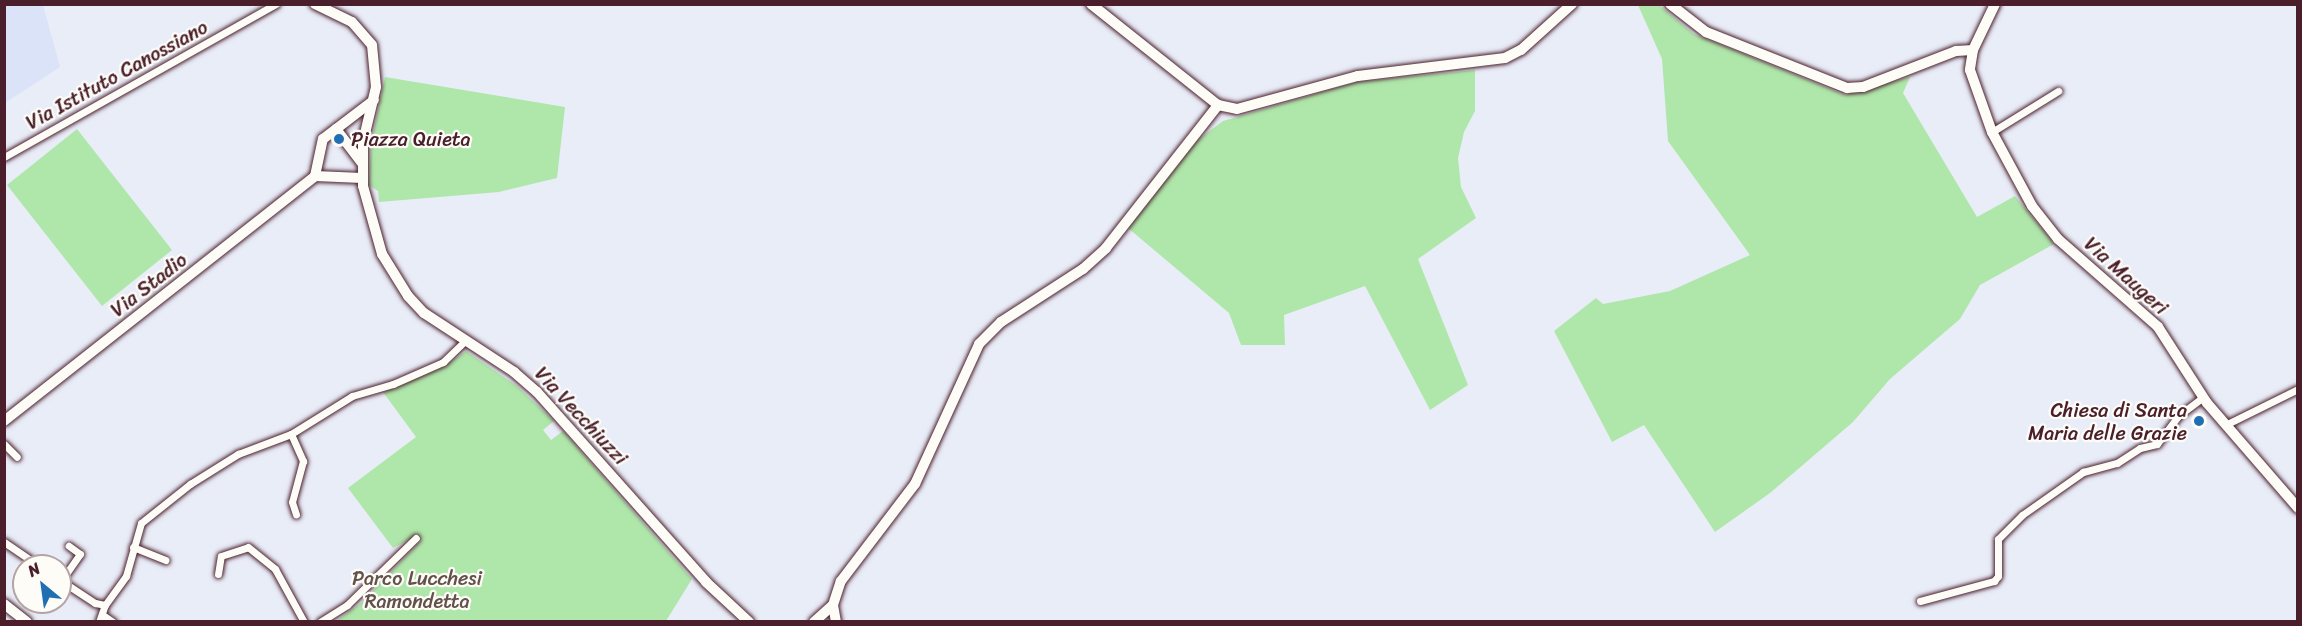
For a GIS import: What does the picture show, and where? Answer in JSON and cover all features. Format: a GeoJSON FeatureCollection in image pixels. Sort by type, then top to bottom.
{"type":"FeatureCollection","features":[{"type":"Feature","properties":{"kind":"street","name":"Via Istituto Canossiano"},"geometry":{"type":"LineString","coordinates":[[4,157],[276,4]]}},
{"type":"Feature","properties":{"kind":"street","name":"Via Vecchiuzzi"},"geometry":{"type":"LineString","coordinates":[[315,4],[351,22],[372,45],[377,72],[362,163],[362,178],[375,233],[393,273],[424,313],[514,372],[537,392],[706,582],[749,621]]}},
{"type":"Feature","properties":{"kind":"street"},"geometry":{"type":"LineString","coordinates":[[1091,4],[1218,105],[1237,109],[1358,76],[1505,58],[1521,50],[1572,4]]}},
{"type":"Feature","properties":{"kind":"street"},"geometry":{"type":"LineString","coordinates":[[1670,4],[1706,32],[1847,88],[1863,87],[1956,51],[1973,50],[1995,4]]}},
{"type":"Feature","properties":{"kind":"street","name":"Via Maugeri"},"geometry":{"type":"LineString","coordinates":[[1973,50],[1970,61],[1972,80],[1992,132],[2042,222],[2158,327],[2203,398],[2298,508]]}},
{"type":"Feature","properties":{"kind":"street"},"geometry":{"type":"LineString","coordinates":[[1992,132],[2058,91]]}},
{"type":"Feature","properties":{"kind":"street"},"geometry":{"type":"LineString","coordinates":[[362,178],[315,176],[323,139],[374,100]]}},
{"type":"Feature","properties":{"kind":"street"},"geometry":{"type":"LineString","coordinates":[[836,621],[833,605],[841,581],[858,555],[915,484],[979,344],[1001,322],[1068,279],[1106,248],[1218,105]]}},
{"type":"Feature","properties":{"kind":"street"},"geometry":{"type":"LineString","coordinates":[[336,129],[362,163]]}},
{"type":"Feature","properties":{"kind":"street","name":"Via Stadio"},"geometry":{"type":"LineString","coordinates":[[4,422],[315,176]]}},
{"type":"Feature","properties":{"kind":"street"},"geometry":{"type":"LineString","coordinates":[[113,621],[102,619],[105,605],[126,576],[132,547],[141,523],[204,475],[238,454],[291,434],[352,396],[393,384],[443,362],[465,341]]}},
{"type":"Feature","properties":{"kind":"street"},"geometry":{"type":"LineString","coordinates":[[2225,425],[2298,389]]}},
{"type":"Feature","properties":{"kind":"street"},"geometry":{"type":"LineString","coordinates":[[1920,602],[1994,581],[1998,576],[1998,539],[2022,515],[2083,472],[2117,463],[2140,448],[2157,444],[2178,416],[2203,398]]}},
{"type":"Feature","properties":{"kind":"street"},"geometry":{"type":"LineString","coordinates":[[291,434],[303,460],[292,502],[296,514]]}},
{"type":"Feature","properties":{"kind":"street"},"geometry":{"type":"LineString","coordinates":[[4,444],[16,457]]}},
{"type":"Feature","properties":{"kind":"street"},"geometry":{"type":"LineString","coordinates":[[320,621],[347,605],[416,538]]}},
{"type":"Feature","properties":{"kind":"street"},"geometry":{"type":"LineString","coordinates":[[4,543],[21,554]]}},
{"type":"Feature","properties":{"kind":"street"},"geometry":{"type":"LineString","coordinates":[[69,546],[80,554],[72,565]]}},
{"type":"Feature","properties":{"kind":"street"},"geometry":{"type":"LineString","coordinates":[[132,547],[165,561]]}},
{"type":"Feature","properties":{"kind":"street"},"geometry":{"type":"LineString","coordinates":[[218,574],[221,556],[248,547],[275,569],[304,621]]}},
{"type":"Feature","properties":{"kind":"street"},"geometry":{"type":"LineString","coordinates":[[72,586],[105,605]]}},
{"type":"Feature","properties":{"kind":"street"},"geometry":{"type":"LineString","coordinates":[[4,604],[27,621]]}},
{"type":"Feature","properties":{"kind":"street"},"geometry":{"type":"LineString","coordinates":[[813,621],[833,605]]}},
{"type":"Feature","properties":{"kind":"shaded area"},"geometry":{"type":"Polygon","coordinates":[[[5,4],[43,5],[60,67],[5,103],[5,4]]]}},
{"type":"Feature","properties":{"kind":"green space"},"geometry":{"type":"Polygon","coordinates":[[[1638,5],[1659,5],[1694,34],[1845,95],[1910,77],[1903,93],[1977,217],[2015,196],[2054,244],[1980,285],[1960,319],[1890,379],[1853,422],[1770,493],[1715,532],[1644,425],[1612,442],[1554,331],[1596,298],[1603,304],[1670,291],[1750,255],[1668,141],[1662,59],[1638,5]]]}},
{"type":"Feature","properties":{"kind":"green space"},"geometry":{"type":"Polygon","coordinates":[[[1475,70],[1475,111],[1464,132],[1458,158],[1461,187],[1476,218],[1418,259],[1468,385],[1430,410],[1365,286],[1284,315],[1285,345],[1241,345],[1229,313],[1128,228],[1191,145],[1223,121],[1357,82],[1475,70]]]}},
{"type":"Feature","properties":{"kind":"green space"},"geometry":{"type":"Polygon","coordinates":[[[385,77],[565,107],[557,178],[499,192],[379,202],[378,191],[369,185],[371,144],[385,77]]]}},
{"type":"Feature","properties":{"kind":"green space"},"geometry":{"type":"Polygon","coordinates":[[[77,129],[172,250],[102,306],[7,185],[77,129]]]}},
{"type":"Feature","properties":{"kind":"green space","name":"Parco Lucchesi Ramondetta"},"geometry":{"type":"Polygon","coordinates":[[[466,351],[517,386],[554,421],[543,430],[551,440],[563,431],[692,579],[666,621],[335,622],[361,603],[420,542],[414,537],[393,548],[348,488],[416,437],[383,392],[448,364],[466,351]]]}},
{"type":"Feature","properties":{"kind":"place","name":"Piazza Quieta"},"geometry":{"type":"Point","coordinates":[339,139]}},
{"type":"Feature","properties":{"kind":"place","name":"Chiesa di Santa Maria delle Grazie"},"geometry":{"type":"Point","coordinates":[2199,421]}}]}
